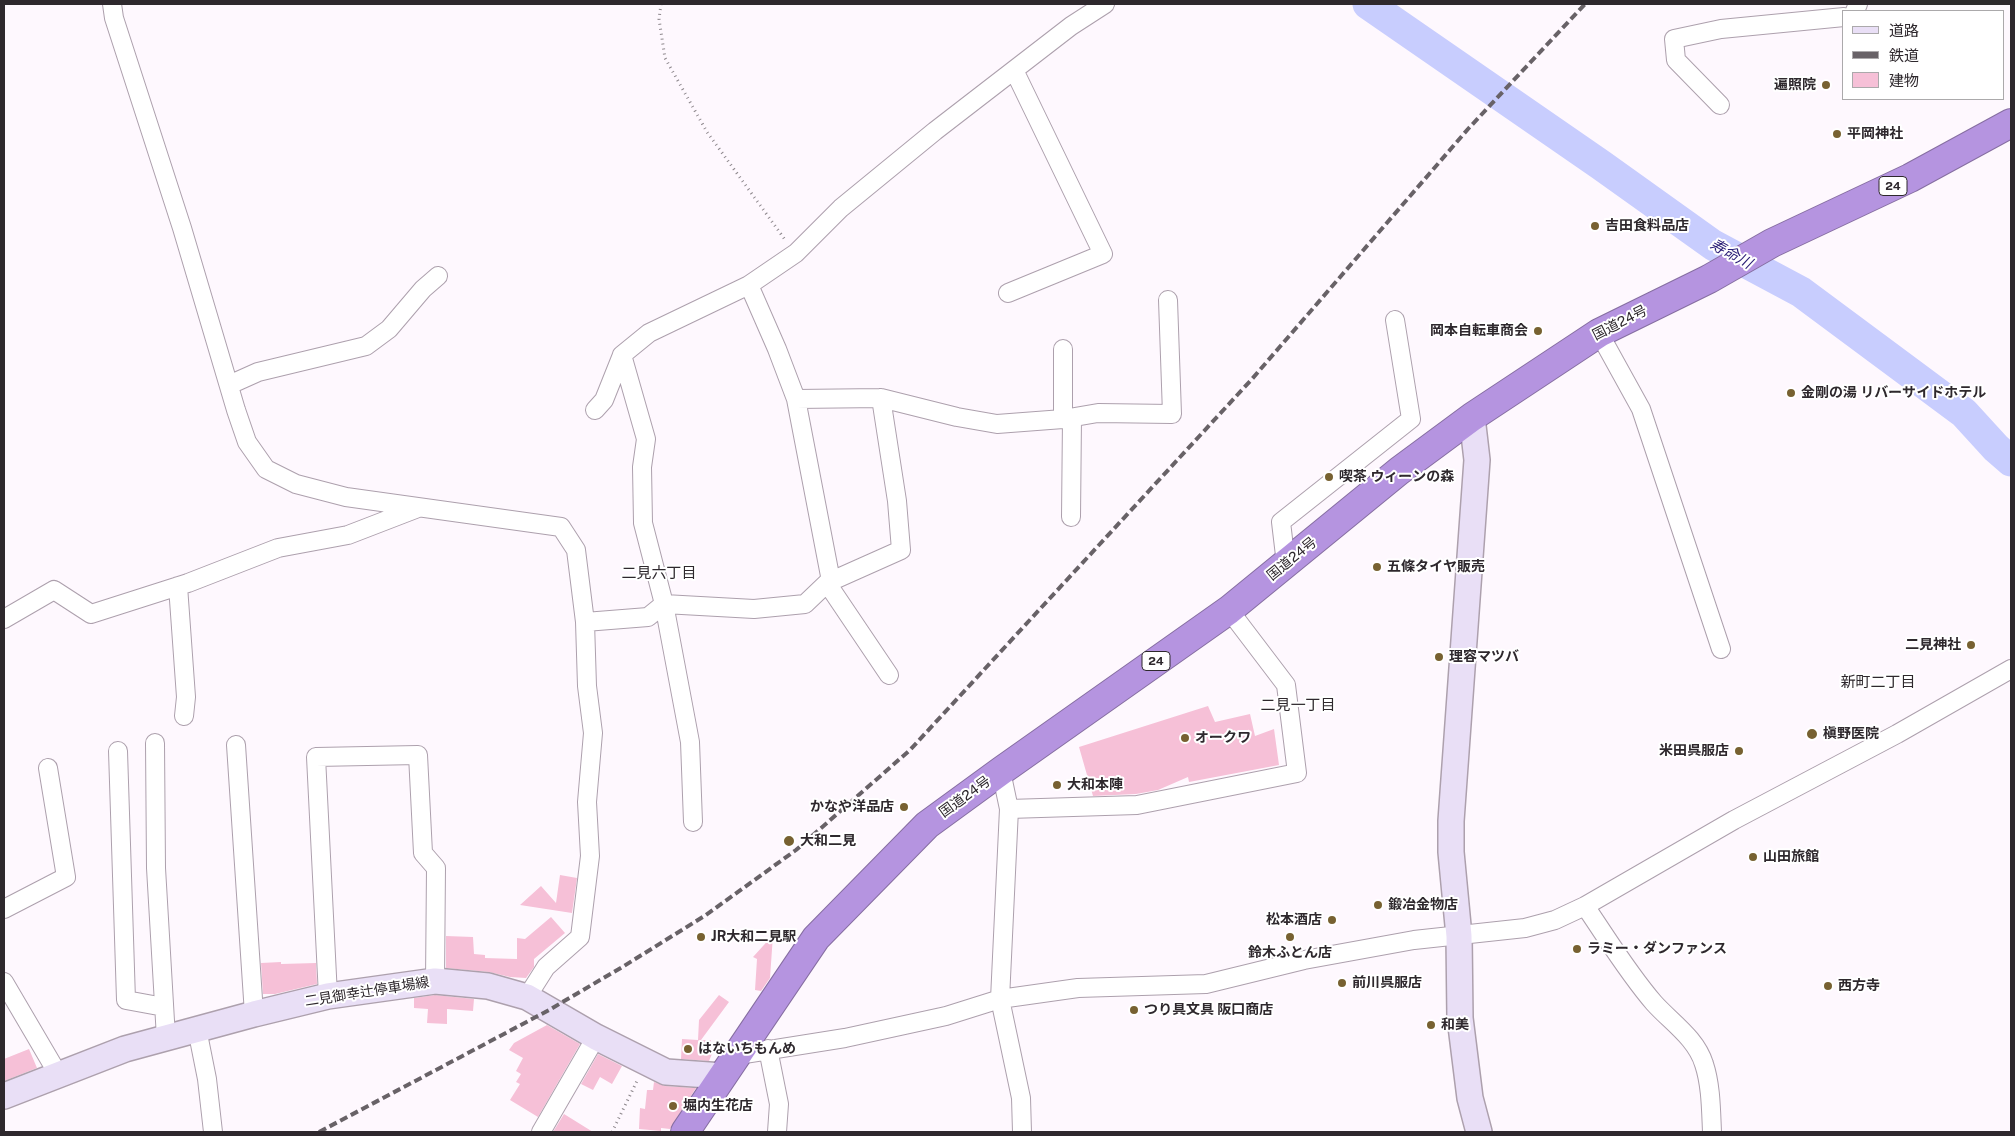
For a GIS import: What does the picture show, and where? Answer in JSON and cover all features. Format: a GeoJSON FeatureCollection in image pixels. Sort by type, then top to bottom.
{"type":"FeatureCollection","features":[{"type":"Feature","properties":{"kind":"highway","name":"国道24号"},"geometry":{"type":"LineString","coordinates":[[685,1132],[816,938],[927,825],[1230,610],[1399,471],[1472,418],[1599,333],[1709,279],[1772,243],[1910,178],[2011,123]]}},
{"type":"Feature","properties":{"kind":"main road"},"geometry":{"type":"LineString","coordinates":[[1472,418],[1477,460],[1451,821],[1451,852],[1459,936],[1460,1018],[1470,1098],[1479,1132]]}},
{"type":"Feature","properties":{"kind":"main road","name":"二見御幸辻停車場線"},"geometry":{"type":"LineString","coordinates":[[4,1096],[125,1049],[197,1029],[328,996],[435,981],[488,986],[527,997],[596,1037],[666,1072],[730,1065]]}},
{"type":"Feature","properties":{"kind":"street"},"geometry":{"type":"LineString","coordinates":[[112,4],[114,18],[182,228],[247,442],[266,469],[296,484],[346,497],[562,527],[576,550],[585,622],[587,686],[593,733],[587,802],[590,856],[580,937],[546,967],[527,997]]}},
{"type":"Feature","properties":{"kind":"street"},"geometry":{"type":"LineString","coordinates":[[595,410],[604,400],[622,355],[649,333],[749,286],[796,253],[841,208],[935,131],[1071,26],[1105,4]]}},
{"type":"Feature","properties":{"kind":"street"},"geometry":{"type":"LineString","coordinates":[[1720,105],[1676,60],[1674,39],[1721,29],[1842,17]]}},
{"type":"Feature","properties":{"kind":"street"},"geometry":{"type":"LineString","coordinates":[[1008,293],[1103,254],[1014,70]]}},
{"type":"Feature","properties":{"kind":"street"},"geometry":{"type":"LineString","coordinates":[[229,385],[258,372],[366,346],[388,329],[423,289],[438,276]]}},
{"type":"Feature","properties":{"kind":"street"},"geometry":{"type":"LineString","coordinates":[[749,286],[777,349],[796,399],[829,582],[888,675]]}},
{"type":"Feature","properties":{"kind":"street"},"geometry":{"type":"LineString","coordinates":[[796,399],[881,398],[958,417],[997,424],[1068,418],[1098,413],[1172,414],[1168,300]]}},
{"type":"Feature","properties":{"kind":"street"},"geometry":{"type":"LineString","coordinates":[[1286,564],[1280,522],[1411,420],[1395,320]]}},
{"type":"Feature","properties":{"kind":"street"},"geometry":{"type":"LineString","coordinates":[[1599,333],[1641,410],[1721,649]]}},
{"type":"Feature","properties":{"kind":"street"},"geometry":{"type":"LineString","coordinates":[[1063,349],[1072,517]]}},
{"type":"Feature","properties":{"kind":"street"},"geometry":{"type":"LineString","coordinates":[[622,355],[646,439],[642,467],[643,523],[664,604],[690,742],[693,822]]}},
{"type":"Feature","properties":{"kind":"street"},"geometry":{"type":"LineString","coordinates":[[585,622],[648,617],[664,604],[754,609],[805,604],[829,582],[901,550],[897,502],[881,398]]}},
{"type":"Feature","properties":{"kind":"street"},"geometry":{"type":"LineString","coordinates":[[4,619],[54,590],[91,614],[178,586],[278,548],[348,535],[420,507]]}},
{"type":"Feature","properties":{"kind":"street"},"geometry":{"type":"LineString","coordinates":[[178,586],[186,697],[184,716]]}},
{"type":"Feature","properties":{"kind":"street"},"geometry":{"type":"LineString","coordinates":[[1009,808],[1137,805],[1297,773],[1286,684],[1230,610]]}},
{"type":"Feature","properties":{"kind":"street"},"geometry":{"type":"LineString","coordinates":[[730,1065],[768,1049],[845,1038],[946,1016],[1000,1000],[1078,988],[1206,984],[1313,958],[1414,940],[1525,928],[1555,920],[1585,906],[1734,820],[1897,734],[2011,669]]}},
{"type":"Feature","properties":{"kind":"street"},"geometry":{"type":"LineString","coordinates":[[155,743],[156,868],[166,1038]]}},
{"type":"Feature","properties":{"kind":"street"},"geometry":{"type":"LineString","coordinates":[[236,745],[254,1014]]}},
{"type":"Feature","properties":{"kind":"street"},"geometry":{"type":"LineString","coordinates":[[118,751],[126,1000],[164,1007]]}},
{"type":"Feature","properties":{"kind":"street"},"geometry":{"type":"LineString","coordinates":[[328,996],[316,757],[418,755],[423,853],[436,868],[435,981]]}},
{"type":"Feature","properties":{"kind":"street"},"geometry":{"type":"LineString","coordinates":[[4,909],[66,877],[48,768]]}},
{"type":"Feature","properties":{"kind":"street"},"geometry":{"type":"LineString","coordinates":[[1001,771],[1009,808],[1000,1000],[1021,1098],[1022,1132]]}},
{"type":"Feature","properties":{"kind":"street"},"geometry":{"type":"LineString","coordinates":[[1585,906],[1622,962],[1654,1003],[1696,1046],[1705,1064],[1712,1132]]}},
{"type":"Feature","properties":{"kind":"street"},"geometry":{"type":"LineString","coordinates":[[4,982],[58,1074]]}},
{"type":"Feature","properties":{"kind":"street"},"geometry":{"type":"LineString","coordinates":[[197,1029],[207,1079],[212,1132]]}},
{"type":"Feature","properties":{"kind":"street"},"geometry":{"type":"LineString","coordinates":[[540,1132],[596,1037]]}},
{"type":"Feature","properties":{"kind":"street"},"geometry":{"type":"LineString","coordinates":[[768,1049],[779,1104],[777,1132]]}},
{"type":"Feature","properties":{"kind":"path"},"geometry":{"type":"LineString","coordinates":[[661,4],[659,19],[665,58],[707,132],[796,253]]}},
{"type":"Feature","properties":{"kind":"path"},"geometry":{"type":"LineString","coordinates":[[612,1132],[646,1062]]}},
{"type":"Feature","properties":{"kind":"building"},"geometry":{"type":"Polygon","coordinates":[[[1208,706],[1215,722],[1250,714],[1255,736],[1274,729],[1279,765],[1189,782],[1188,777],[1158,790],[1136,794],[1093,796],[1079,747],[1208,706]]]}},
{"type":"Feature","properties":{"kind":"building"},"geometry":{"type":"Polygon","coordinates":[[[560,875],[577,878],[572,913],[520,905],[541,886],[556,903],[560,875]]]}},
{"type":"Feature","properties":{"kind":"building"},"geometry":{"type":"Polygon","coordinates":[[[551,917],[565,933],[534,959],[534,967],[526,978],[446,968],[446,936],[473,937],[474,954],[485,955],[485,958],[517,959],[517,938],[525,939],[551,917]]]}},
{"type":"Feature","properties":{"kind":"building"},"geometry":{"type":"Polygon","coordinates":[[[773,935],[770,978],[761,991],[755,990],[757,959],[753,957],[773,935]]]}},
{"type":"Feature","properties":{"kind":"building"},"geometry":{"type":"Polygon","coordinates":[[[281,962],[281,964],[316,963],[317,984],[275,994],[263,994],[261,963],[281,962]]]}},
{"type":"Feature","properties":{"kind":"building"},"geometry":{"type":"Polygon","coordinates":[[[435,995],[474,999],[473,1011],[447,1009],[447,1024],[427,1023],[428,1009],[414,1008],[414,998],[435,995]]]}},
{"type":"Feature","properties":{"kind":"building"},"geometry":{"type":"Polygon","coordinates":[[[719,995],[729,1002],[701,1040],[711,1040],[710,1049],[714,1049],[709,1061],[681,1059],[682,1039],[698,1040],[699,1020],[719,995]]]}},
{"type":"Feature","properties":{"kind":"building"},"geometry":{"type":"Polygon","coordinates":[[[547,1025],[580,1044],[538,1117],[510,1100],[520,1084],[516,1082],[521,1074],[516,1071],[523,1058],[509,1050],[514,1043],[547,1025]]]}},
{"type":"Feature","properties":{"kind":"building"},"geometry":{"type":"Polygon","coordinates":[[[29,1049],[37,1068],[4,1081],[4,1059],[29,1049]]]}},
{"type":"Feature","properties":{"kind":"building"},"geometry":{"type":"Polygon","coordinates":[[[598,1054],[622,1066],[612,1084],[600,1077],[593,1090],[581,1084],[598,1054]]]}},
{"type":"Feature","properties":{"kind":"building"},"geometry":{"type":"Polygon","coordinates":[[[654,1082],[665,1086],[696,1088],[670,1129],[661,1128],[661,1131],[639,1129],[640,1108],[645,1109],[647,1090],[653,1090],[654,1082]]]}},
{"type":"Feature","properties":{"kind":"building"},"geometry":{"type":"Polygon","coordinates":[[[564,1114],[593,1132],[553,1132],[564,1114]]]}},
{"type":"Feature","properties":{"kind":"waterway","name":"寿命川"},"geometry":{"type":"LineString","coordinates":[[1368,4],[1713,245],[1801,292],[1964,413],[1996,448],[2011,461]]}},
{"type":"Feature","properties":{"kind":"railway"},"geometry":{"type":"LineString","coordinates":[[319,1132],[549,1010],[706,915],[796,850],[910,750],[1252,379],[1468,129],[1585,4]]}},
{"type":"Feature","properties":{"kind":"place","name":"遍照院"},"geometry":{"type":"Point","coordinates":[1826,85]}},
{"type":"Feature","properties":{"kind":"place","name":"平岡神社"},"geometry":{"type":"Point","coordinates":[1837,134]}},
{"type":"Feature","properties":{"kind":"place","name":"吉田食料品店"},"geometry":{"type":"Point","coordinates":[1595,226]}},
{"type":"Feature","properties":{"kind":"place","name":"岡本自転車商会"},"geometry":{"type":"Point","coordinates":[1538,331]}},
{"type":"Feature","properties":{"kind":"place","name":"金剛の湯 リバーサイドホテル"},"geometry":{"type":"Point","coordinates":[1791,393]}},
{"type":"Feature","properties":{"kind":"place","name":"喫茶 ウィーンの森"},"geometry":{"type":"Point","coordinates":[1329,477]}},
{"type":"Feature","properties":{"kind":"place","name":"五條タイヤ販売"},"geometry":{"type":"Point","coordinates":[1377,567]}},
{"type":"Feature","properties":{"kind":"place","name":"二見神社"},"geometry":{"type":"Point","coordinates":[1971,645]}},
{"type":"Feature","properties":{"kind":"place","name":"理容マツバ"},"geometry":{"type":"Point","coordinates":[1439,657]}},
{"type":"Feature","properties":{"kind":"place","name":"槇野医院"},"geometry":{"type":"Point","coordinates":[1812,734]}},
{"type":"Feature","properties":{"kind":"place","name":"オークワ"},"geometry":{"type":"Point","coordinates":[1185,738]}},
{"type":"Feature","properties":{"kind":"place","name":"米田呉服店"},"geometry":{"type":"Point","coordinates":[1739,751]}},
{"type":"Feature","properties":{"kind":"place","name":"大和本陣"},"geometry":{"type":"Point","coordinates":[1057,785]}},
{"type":"Feature","properties":{"kind":"place","name":"かなや洋品店"},"geometry":{"type":"Point","coordinates":[904,807]}},
{"type":"Feature","properties":{"kind":"place","name":"大和二見"},"geometry":{"type":"Point","coordinates":[789,841]}},
{"type":"Feature","properties":{"kind":"place","name":"山田旅館"},"geometry":{"type":"Point","coordinates":[1753,857]}},
{"type":"Feature","properties":{"kind":"place","name":"鍛冶金物店"},"geometry":{"type":"Point","coordinates":[1378,905]}},
{"type":"Feature","properties":{"kind":"place","name":"松本酒店"},"geometry":{"type":"Point","coordinates":[1332,920]}},
{"type":"Feature","properties":{"kind":"place","name":"JR大和二見駅"},"geometry":{"type":"Point","coordinates":[701,937]}},
{"type":"Feature","properties":{"kind":"place","name":"鈴木ふとん店"},"geometry":{"type":"Point","coordinates":[1290,937]}},
{"type":"Feature","properties":{"kind":"place","name":"ラミー・ダンファンス"},"geometry":{"type":"Point","coordinates":[1577,949]}},
{"type":"Feature","properties":{"kind":"place","name":"前川呉服店"},"geometry":{"type":"Point","coordinates":[1342,983]}},
{"type":"Feature","properties":{"kind":"place","name":"西方寺"},"geometry":{"type":"Point","coordinates":[1828,986]}},
{"type":"Feature","properties":{"kind":"place","name":"つり具文具 阪口商店"},"geometry":{"type":"Point","coordinates":[1134,1010]}},
{"type":"Feature","properties":{"kind":"place","name":"和美"},"geometry":{"type":"Point","coordinates":[1431,1025]}},
{"type":"Feature","properties":{"kind":"place","name":"はないちもんめ"},"geometry":{"type":"Point","coordinates":[688,1049]}},
{"type":"Feature","properties":{"kind":"place","name":"堀内生花店"},"geometry":{"type":"Point","coordinates":[673,1106]}},
{"type":"Feature","properties":{"kind":"district","name":"二見六丁目"},"geometry":{"type":"Point","coordinates":[659,573]}},
{"type":"Feature","properties":{"kind":"district","name":"新町二丁目"},"geometry":{"type":"Point","coordinates":[1878,682]}},
{"type":"Feature","properties":{"kind":"district","name":"二見一丁目"},"geometry":{"type":"Point","coordinates":[1298,705]}}]}
